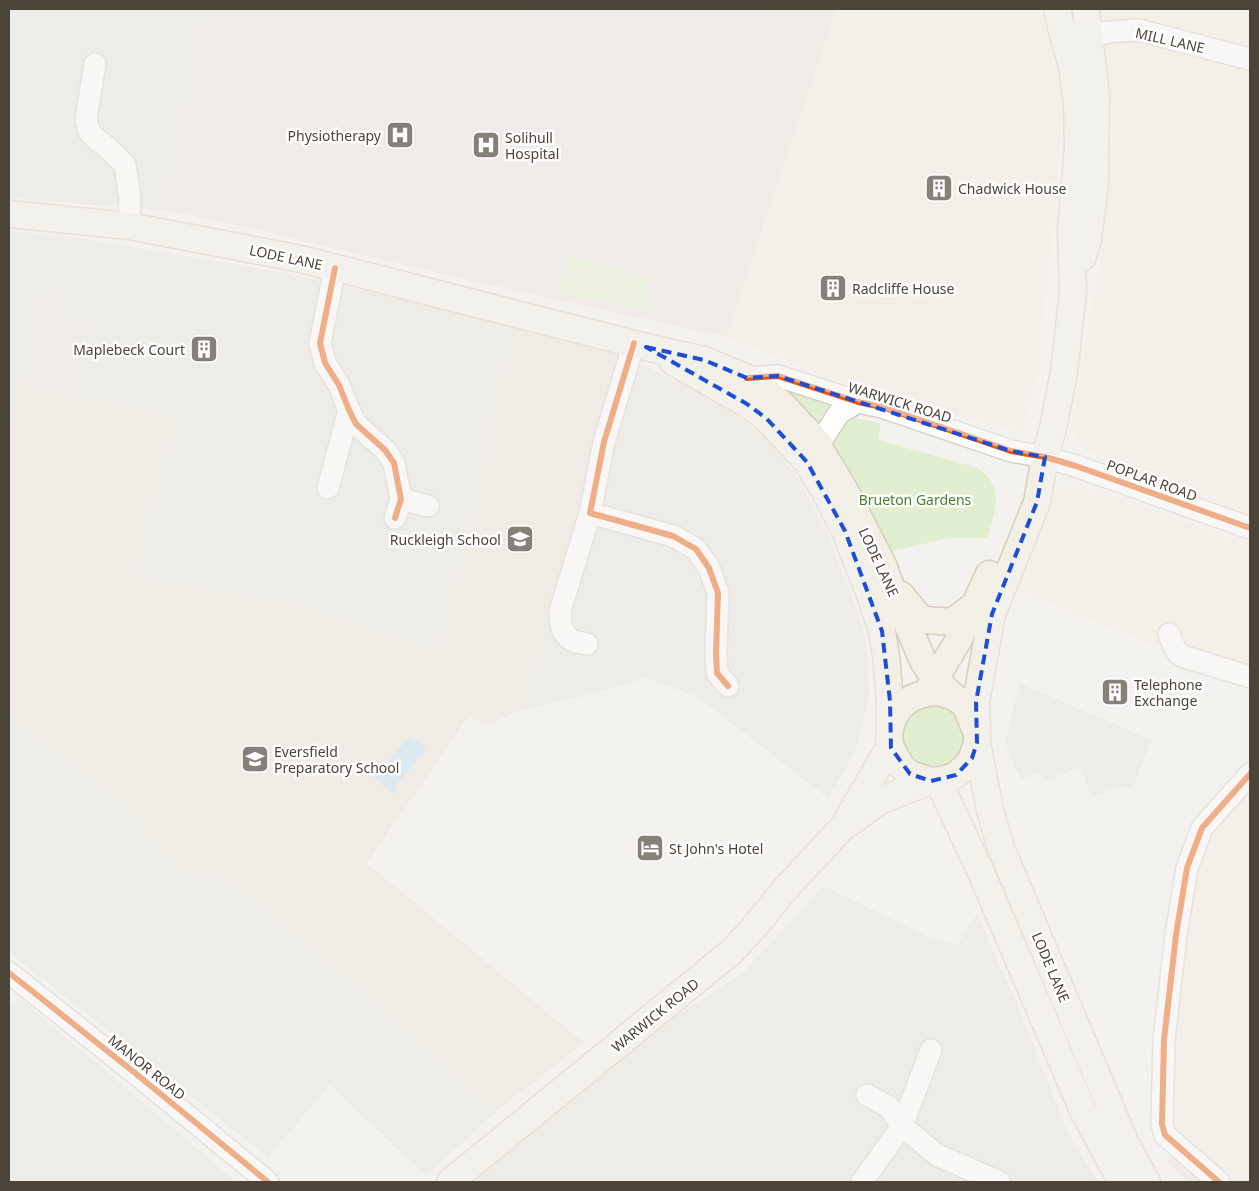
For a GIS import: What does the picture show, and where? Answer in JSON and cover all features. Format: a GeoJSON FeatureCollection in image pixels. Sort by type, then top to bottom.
{"type":"FeatureCollection","features":[{"type":"Feature","properties":{"kind":"main road"},"geometry":{"type":"LineString","coordinates":[[1045,457],[1026,488],[958,641],[931,686],[901,706],[893,718],[890,739],[900,766],[910,774],[934,781],[946,779],[967,766],[972,758],[977,738],[976,702],[992,614],[1037,502],[1064,372],[1073,292],[1071,230],[1078,147],[1077,103],[1072,66],[1057,9]]}},
{"type":"Feature","properties":{"kind":"main road"},"geometry":{"type":"LineString","coordinates":[[1073,283],[1088,240],[1095,183],[1096,96],[1086,9]]}},
{"type":"Feature","properties":{"kind":"main road","name":"LODE LANE"},"geometry":{"type":"LineString","coordinates":[[9,214],[129,226],[301,259],[704,360],[747,378],[766,391],[819,444],[821,451],[843,487],[884,567],[923,661],[931,686]]}},
{"type":"Feature","properties":{"kind":"main road","name":"LODE LANE"},"geometry":{"type":"LineString","coordinates":[[640,345],[747,404],[767,419],[807,462],[845,531],[882,631],[890,701],[890,739]]}},
{"type":"Feature","properties":{"kind":"main road"},"geometry":{"type":"LineString","coordinates":[[888,579],[920,618],[926,620],[952,622],[976,604]]}},
{"type":"Feature","properties":{"kind":"main road"},"geometry":{"type":"LineString","coordinates":[[931,686],[939,692],[954,697],[965,705],[977,738]]}},
{"type":"Feature","properties":{"kind":"main road","name":"LODE LANE"},"geometry":{"type":"LineString","coordinates":[[977,738],[990,810],[1001,848],[1126,1144],[1147,1182]]}},
{"type":"Feature","properties":{"kind":"main road","name":"WARWICK ROAD"},"geometry":{"type":"LineString","coordinates":[[841,829],[883,758],[890,739]]}},
{"type":"Feature","properties":{"kind":"main road","name":"LODE LANE"},"geometry":{"type":"LineString","coordinates":[[934,781],[944,793],[983,877],[1084,1113],[1122,1182]]}},
{"type":"Feature","properties":{"kind":"main road","name":"WARWICK ROAD"},"geometry":{"type":"LineString","coordinates":[[450,1182],[731,952],[752,930],[786,888],[841,829],[881,800],[934,781]]}},
{"type":"Feature","properties":{"kind":"street","name":"MILL LANE"},"geometry":{"type":"LineString","coordinates":[[1089,35],[1138,30],[1250,59]]}},
{"type":"Feature","properties":{"kind":"street"},"geometry":{"type":"LineString","coordinates":[[1063,36],[1089,35]]}},
{"type":"Feature","properties":{"kind":"street"},"geometry":{"type":"LineString","coordinates":[[95,64],[86,119],[89,131],[125,165],[130,198],[129,226]]}},
{"type":"Feature","properties":{"kind":"street"},"geometry":{"type":"LineString","coordinates":[[335,268],[320,343],[325,363],[339,385],[356,424],[385,450],[394,463],[398,508],[428,506]]}},
{"type":"Feature","properties":{"kind":"street"},"geometry":{"type":"LineString","coordinates":[[587,644],[574,641],[566,636],[560,622],[561,608],[590,513],[604,442],[640,345]]}},
{"type":"Feature","properties":{"kind":"street","name":"WARWICK ROAD"},"geometry":{"type":"LineString","coordinates":[[747,378],[778,376],[858,402],[882,407],[1011,451],[1045,457]]}},
{"type":"Feature","properties":{"kind":"street"},"geometry":{"type":"LineString","coordinates":[[819,444],[839,413],[858,402]]}},
{"type":"Feature","properties":{"kind":"street"},"geometry":{"type":"LineString","coordinates":[[328,488],[349,410]]}},
{"type":"Feature","properties":{"kind":"street","name":"POPLAR ROAD"},"geometry":{"type":"LineString","coordinates":[[1045,457],[1076,466],[1250,528]]}},
{"type":"Feature","properties":{"kind":"street"},"geometry":{"type":"LineString","coordinates":[[590,513],[673,536],[696,549],[709,568],[718,593],[716,654],[718,673],[728,686]]}},
{"type":"Feature","properties":{"kind":"street"},"geometry":{"type":"LineString","coordinates":[[1169,634],[1176,651],[1182,656],[1250,677]]}},
{"type":"Feature","properties":{"kind":"street"},"geometry":{"type":"LineString","coordinates":[[1220,1182],[1165,1135],[1162,1124],[1164,1040],[1176,935],[1187,868],[1202,828],[1250,774]]}},
{"type":"Feature","properties":{"kind":"street","name":"MANOR ROAD"},"geometry":{"type":"LineString","coordinates":[[10,977],[27,987],[268,1182]]}},
{"type":"Feature","properties":{"kind":"street"},"geometry":{"type":"LineString","coordinates":[[862,1182],[902,1126],[931,1050]]}},
{"type":"Feature","properties":{"kind":"street"},"geometry":{"type":"LineString","coordinates":[[867,1096],[889,1107],[902,1126],[937,1155],[999,1182]]}},
{"type":"Feature","properties":{"kind":"highlighted area"},"geometry":{"type":"Polygon","coordinates":[[[646,347],[704,360],[747,378],[778,376],[1011,451],[1045,457],[1037,502],[992,614],[976,702],[977,743],[972,758],[956,775],[931,781],[910,774],[891,748],[890,701],[882,631],[845,531],[807,462],[767,419],[747,404],[646,347]]]}},
{"type":"Feature","properties":{"kind":"shaded area"},"geometry":{"type":"Polygon","coordinates":[[[9,9],[210,9],[169,211],[9,198],[9,9]]]}},
{"type":"Feature","properties":{"kind":"shaded area","name":"Solihull Hospital"},"geometry":{"type":"Polygon","coordinates":[[[210,9],[837,9],[726,337],[471,281],[169,211],[210,9]]]}},
{"type":"Feature","properties":{"kind":"shaded area"},"geometry":{"type":"Polygon","coordinates":[[[530,9],[641,9],[655,13],[656,9],[779,9],[754,133],[784,146],[741,277],[703,268],[688,322],[657,313],[649,298],[651,278],[567,256],[558,293],[443,269],[475,119],[463,85],[498,66],[530,9]]]}},
{"type":"Feature","properties":{"kind":"shaded area"},"geometry":{"type":"Polygon","coordinates":[[[837,9],[1040,9],[1061,83],[1062,109],[1051,254],[1037,355],[1041,358],[1022,433],[880,397],[726,337],[837,9]]]}},
{"type":"Feature","properties":{"kind":"shaded area"},"geometry":{"type":"Polygon","coordinates":[[[1100,9],[1250,9],[1250,515],[1156,480],[1079,446],[1074,432],[1074,415],[1087,330],[1104,245],[1114,119],[1100,9]]]}},
{"type":"Feature","properties":{"kind":"shaded area"},"geometry":{"type":"Polygon","coordinates":[[[335,193],[428,217],[418,257],[325,233],[335,193]]]}},
{"type":"Feature","properties":{"kind":"shaded area"},"geometry":{"type":"Polygon","coordinates":[[[9,231],[65,236],[286,273],[522,326],[496,411],[486,495],[457,584],[443,656],[302,608],[129,577],[171,419],[21,385],[9,436],[9,231]]]}},
{"type":"Feature","properties":{"kind":"shaded area"},"geometry":{"type":"Polygon","coordinates":[[[48,291],[66,294],[61,319],[84,324],[70,396],[28,387],[48,291]]]}},
{"type":"Feature","properties":{"kind":"shaded area","name":"Eversfield Preparatory School"},"geometry":{"type":"Polygon","coordinates":[[[522,326],[618,354],[584,490],[540,637],[514,713],[486,725],[469,716],[367,863],[584,1043],[499,1109],[267,906],[205,864],[197,878],[149,833],[151,826],[126,802],[9,711],[9,436],[21,385],[171,419],[129,577],[302,608],[443,656],[457,584],[486,495],[496,411],[522,326]]]}},
{"type":"Feature","properties":{"kind":"shaded area"},"geometry":{"type":"Polygon","coordinates":[[[618,354],[715,400],[765,437],[798,477],[828,534],[863,625],[868,662],[869,695],[857,746],[845,771],[828,798],[698,697],[646,678],[600,692],[514,713],[540,637],[584,490],[618,354]]]}},
{"type":"Feature","properties":{"kind":"shaded area"},"geometry":{"type":"Polygon","coordinates":[[[1069,487],[1081,487],[1109,494],[1250,546],[1250,673],[1183,650],[1150,644],[1011,587],[1057,492],[1069,487]]]}},
{"type":"Feature","properties":{"kind":"shaded area"},"geometry":{"type":"Polygon","coordinates":[[[1019,683],[1152,740],[1133,787],[1120,787],[1092,797],[1080,767],[1044,782],[1038,773],[1022,779],[1016,771],[1005,742],[1019,683]]]}},
{"type":"Feature","properties":{"kind":"shaded area"},"geometry":{"type":"Polygon","coordinates":[[[9,711],[126,802],[151,826],[197,877],[205,863],[267,906],[499,1109],[426,1176],[330,1085],[268,1157],[9,952],[9,711]]]}},
{"type":"Feature","properties":{"kind":"shaded area"},"geometry":{"type":"Polygon","coordinates":[[[1250,782],[1250,1182],[1240,1182],[1202,1157],[1170,1125],[1170,1056],[1183,934],[1203,847],[1219,817],[1250,782]]]}},
{"type":"Feature","properties":{"kind":"shaded area"},"geometry":{"type":"Polygon","coordinates":[[[824,886],[933,939],[957,945],[977,914],[1020,1011],[1068,1133],[1098,1182],[471,1182],[666,1022],[743,973],[824,886]]]}},
{"type":"Feature","properties":{"kind":"shaded area"},"geometry":{"type":"Polygon","coordinates":[[[21,999],[236,1182],[9,1182],[9,1005],[21,999]]]}},
{"type":"Feature","properties":{"kind":"shaded area"},"geometry":{"type":"Polygon","coordinates":[[[1171,1153],[1206,1182],[1189,1182],[1166,1162],[1171,1153]]]}},
{"type":"Feature","properties":{"kind":"green space"},"geometry":{"type":"Polygon","coordinates":[[[567,256],[651,278],[649,298],[657,313],[558,293],[567,256]]]}},
{"type":"Feature","properties":{"kind":"green space"},"geometry":{"type":"Polygon","coordinates":[[[771,383],[830,403],[829,414],[814,431],[771,383]]]}},
{"type":"Feature","properties":{"kind":"green space","name":"Brueton Gardens"},"geometry":{"type":"Polygon","coordinates":[[[849,417],[880,423],[879,440],[978,468],[987,476],[995,492],[995,509],[987,538],[949,538],[892,551],[832,448],[832,435],[849,417]]]}},
{"type":"Feature","properties":{"kind":"green space"},"geometry":{"type":"Polygon","coordinates":[[[933,705],[945,708],[955,714],[961,724],[964,736],[961,748],[955,758],[945,764],[933,767],[921,764],[911,758],[905,748],[902,736],[905,724],[911,714],[921,708],[933,705]]]}},
{"type":"Feature","properties":{"kind":"water"},"geometry":{"type":"Polygon","coordinates":[[[410,736],[427,749],[394,787],[398,790],[394,794],[374,778],[410,736]]]}},
{"type":"Feature","properties":{"kind":"cycle path"},"geometry":{"type":"LineString","coordinates":[[335,268],[320,343],[325,363],[339,385],[356,424],[385,450],[394,463],[401,499],[395,518]]}},
{"type":"Feature","properties":{"kind":"cycle path"},"geometry":{"type":"LineString","coordinates":[[634,343],[604,442],[590,513],[673,536],[696,549],[709,568],[718,593],[717,673],[728,686]]}},
{"type":"Feature","properties":{"kind":"cycle path"},"geometry":{"type":"LineString","coordinates":[[747,378],[778,376],[858,402],[882,407],[1011,451],[1045,457],[1076,466],[1250,528]]}},
{"type":"Feature","properties":{"kind":"cycle path"},"geometry":{"type":"LineString","coordinates":[[1219,1182],[1165,1135],[1162,1124],[1164,1040],[1176,935],[1187,868],[1202,828],[1250,774]]}},
{"type":"Feature","properties":{"kind":"cycle path"},"geometry":{"type":"LineString","coordinates":[[9,973],[268,1182]]}},
{"type":"Feature","properties":{"kind":"place","name":"Physiotherapy"},"geometry":{"type":"Point","coordinates":[400,135]}},
{"type":"Feature","properties":{"kind":"place","name":"Solihull Hospital"},"geometry":{"type":"Point","coordinates":[486,145]}},
{"type":"Feature","properties":{"kind":"place","name":"Chadwick House"},"geometry":{"type":"Point","coordinates":[939,188]}},
{"type":"Feature","properties":{"kind":"place","name":"Radcliffe House"},"geometry":{"type":"Point","coordinates":[833,288]}},
{"type":"Feature","properties":{"kind":"place","name":"Maplebeck Court"},"geometry":{"type":"Point","coordinates":[204,349]}},
{"type":"Feature","properties":{"kind":"place","name":"Ruckleigh School"},"geometry":{"type":"Point","coordinates":[520,539]}},
{"type":"Feature","properties":{"kind":"place","name":"Telephone Exchange"},"geometry":{"type":"Point","coordinates":[1115,692]}},
{"type":"Feature","properties":{"kind":"place","name":"Eversfield Preparatory School"},"geometry":{"type":"Point","coordinates":[255,759]}},
{"type":"Feature","properties":{"kind":"place","name":"St John's Hotel"},"geometry":{"type":"Point","coordinates":[650,848]}}]}
